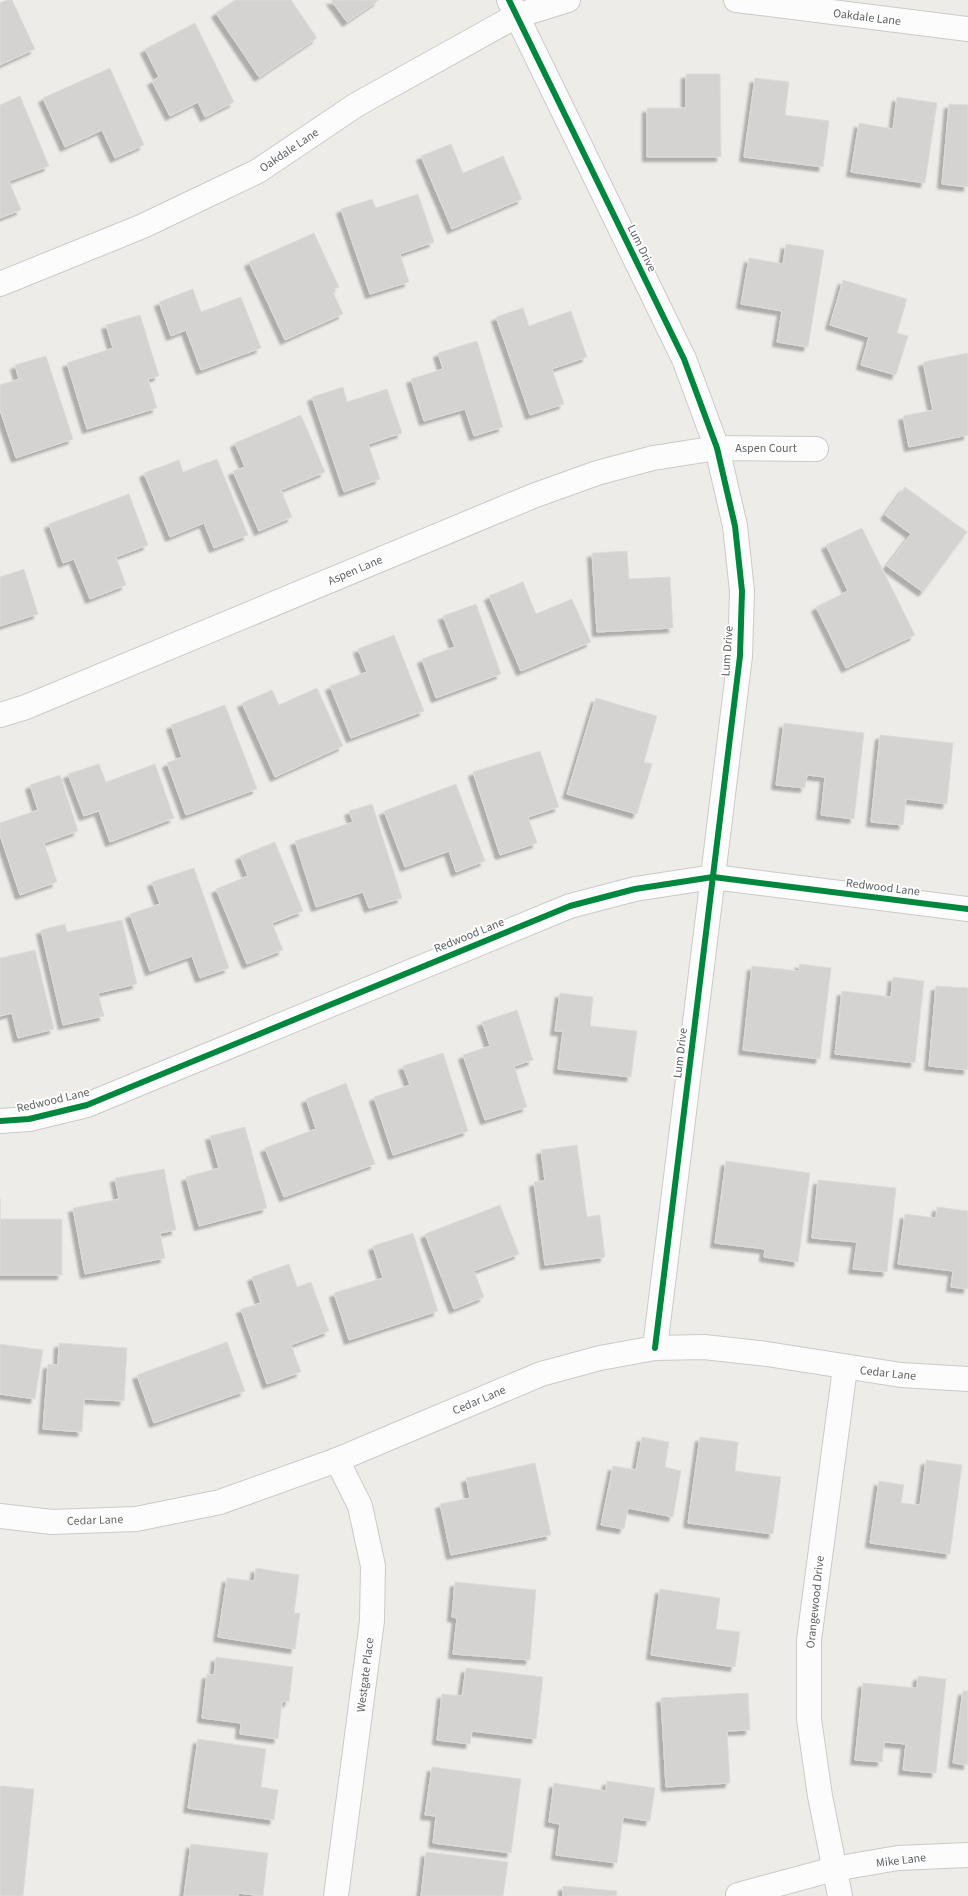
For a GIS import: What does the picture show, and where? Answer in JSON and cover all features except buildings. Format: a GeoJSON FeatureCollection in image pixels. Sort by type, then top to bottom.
{"type":"FeatureCollection","features":[{"type":"Feature","properties":{"kind":"street","name":"Oakdale Lane"},"geometry":{"type":"LineString","coordinates":[[0,284],[143,226],[258,171],[356,105],[513,8],[568,0]]}},
{"type":"Feature","properties":{"kind":"street","name":"Oakdale Lane"},"geometry":{"type":"LineString","coordinates":[[736,0],[847,7],[968,30]]}},
{"type":"Feature","properties":{"kind":"street","name":"Lum Drive"},"geometry":{"type":"LineString","coordinates":[[513,8],[684,359],[717,448],[735,526],[742,591],[740,656],[655,1348]]}},
{"type":"Feature","properties":{"kind":"street","name":"Aspen Court"},"geometry":{"type":"LineString","coordinates":[[717,448],[816,448]]}},
{"type":"Feature","properties":{"kind":"street","name":"Aspen Lane"},"geometry":{"type":"LineString","coordinates":[[0,714],[35,703],[533,496],[625,465],[653,458],[717,448]]}},
{"type":"Feature","properties":{"kind":"street","name":"Redwood Lane"},"geometry":{"type":"LineString","coordinates":[[0,1122],[29,1119],[87,1106],[570,906],[635,889],[713,877],[968,909]]}},
{"type":"Feature","properties":{"kind":"street","name":"Cedar Lane"},"geometry":{"type":"LineString","coordinates":[[0,1516],[52,1522],[136,1519],[220,1502],[338,1460],[541,1374],[600,1358],[655,1348],[704,1347],[767,1354],[901,1376],[968,1379]]}},
{"type":"Feature","properties":{"kind":"street","name":"Orangewood Drive"},"geometry":{"type":"LineString","coordinates":[[840,1896],[820,1796],[809,1719],[809,1640],[845,1368]]}},
{"type":"Feature","properties":{"kind":"street","name":"Westgate Place"},"geometry":{"type":"LineString","coordinates":[[336,1896],[372,1621],[374,1566],[360,1506],[338,1460]]}},
{"type":"Feature","properties":{"kind":"street","name":"Mike Lane"},"geometry":{"type":"LineString","coordinates":[[738,1895],[834,1869],[898,1858],[968,1855]]}},
{"type":"Feature","properties":{"kind":"cycle path"},"geometry":{"type":"LineString","coordinates":[[509,0],[684,359],[717,448],[735,526],[742,591],[740,656],[655,1348]]}},
{"type":"Feature","properties":{"kind":"cycle path"},"geometry":{"type":"LineString","coordinates":[[0,1121],[29,1119],[87,1105],[570,906],[635,889],[713,877],[968,909]]}}]}
